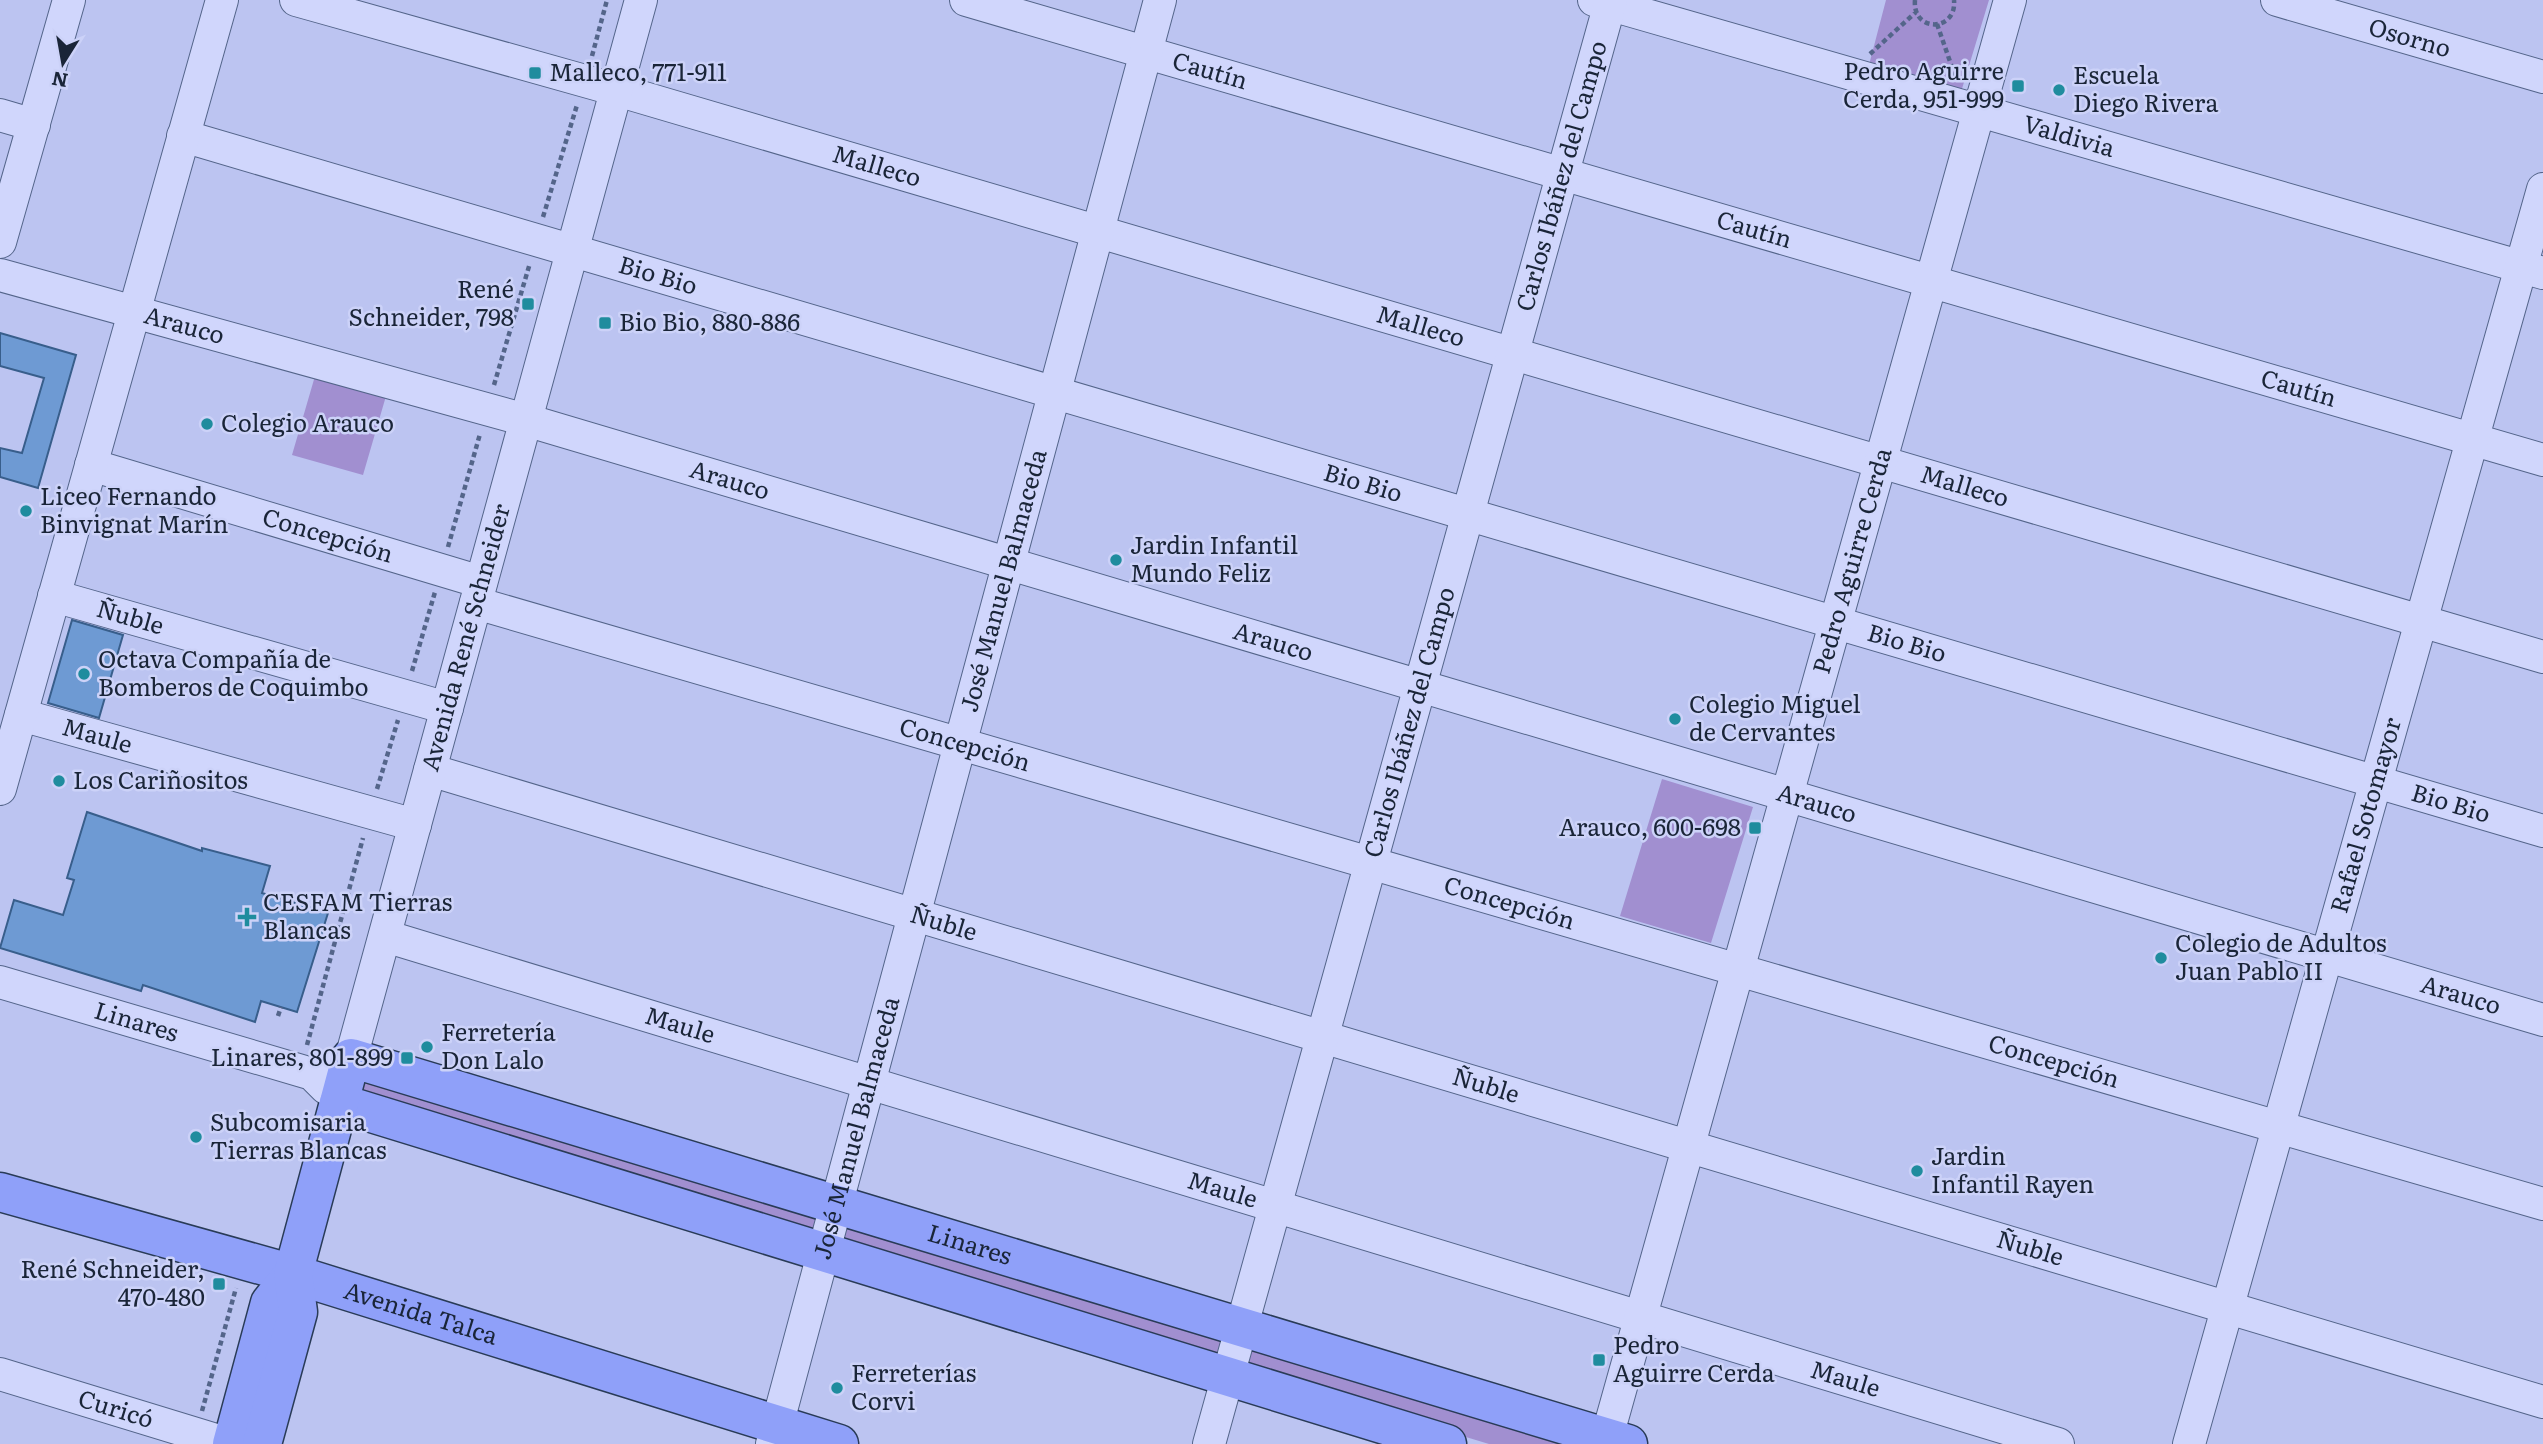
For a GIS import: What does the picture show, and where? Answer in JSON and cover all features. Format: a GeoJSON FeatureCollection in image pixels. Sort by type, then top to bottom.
{"type":"FeatureCollection","features":[{"type":"Feature","properties":{"kind":"main road","name":"Avenida René Schneider"},"geometry":{"type":"LineString","coordinates":[[262,1444],[298,1312],[293,1274],[351,1058]]}},
{"type":"Feature","properties":{"kind":"main road","name":"Linares"},"geometry":{"type":"LineString","coordinates":[[351,1058],[1241,1326],[1613,1442]]}},
{"type":"Feature","properties":{"kind":"main road","name":"Linares"},"geometry":{"type":"LineString","coordinates":[[339,1103],[1447,1444]]}},
{"type":"Feature","properties":{"kind":"main road","name":"Avenida Talca"},"geometry":{"type":"LineString","coordinates":[[0,1192],[293,1274],[775,1434],[839,1444]]}},
{"type":"Feature","properties":{"kind":"main road","name":"Avenida René Schneider"},"geometry":{"type":"LineString","coordinates":[[231,1444],[270,1303],[293,1274]]}},
{"type":"Feature","properties":{"kind":"street"},"geometry":{"type":"LineString","coordinates":[[0,242],[69,0]]}},
{"type":"Feature","properties":{"kind":"street"},"geometry":{"type":"LineString","coordinates":[[0,789],[222,0]]}},
{"type":"Feature","properties":{"kind":"street","name":"Malleco"},"geometry":{"type":"LineString","coordinates":[[296,0],[617,90],[2543,657]]}},
{"type":"Feature","properties":{"kind":"street","name":"Avenida René Schneider"},"geometry":{"type":"LineString","coordinates":[[351,1058],[641,0]]}},
{"type":"Feature","properties":{"kind":"street","name":"Cautín"},"geometry":{"type":"LineString","coordinates":[[966,0],[2543,460]]}},
{"type":"Feature","properties":{"kind":"street","name":"José Manuel Balmaceda"},"geometry":{"type":"LineString","coordinates":[[775,1434],[1160,0]]}},
{"type":"Feature","properties":{"kind":"street","name":"Pedro Aguirre Cerda"},"geometry":{"type":"LineString","coordinates":[[1613,1442],[1641,1317],[1931,281],[1972,109],[2010,0]]}},
{"type":"Feature","properties":{"kind":"street","name":"Osorno"},"geometry":{"type":"LineString","coordinates":[[2277,0],[2543,77]]}},
{"type":"Feature","properties":{"kind":"street","name":"Valdivia"},"geometry":{"type":"LineString","coordinates":[[1605,2],[2532,270]]}},
{"type":"Feature","properties":{"kind":"street","name":"Carlos Ibáñez del Campo"},"geometry":{"type":"LineString","coordinates":[[1209,1444],[1562,174],[1605,2]]}},
{"type":"Feature","properties":{"kind":"street"},"geometry":{"type":"LineString","coordinates":[[0,115],[34,125]]}},
{"type":"Feature","properties":{"kind":"street","name":"Bio Bio"},"geometry":{"type":"LineString","coordinates":[[183,136],[2543,831]]}},
{"type":"Feature","properties":{"kind":"street","name":"Rafael Sotomayor"},"geometry":{"type":"LineString","coordinates":[[2189,1444],[2472,439],[2532,270],[2543,188]]}},
{"type":"Feature","properties":{"kind":"street","name":"Arauco"},"geometry":{"type":"LineString","coordinates":[[0,275],[526,420],[2543,1020]]}},
{"type":"Feature","properties":{"kind":"street","name":"Concepción"},"geometry":{"type":"LineString","coordinates":[[91,465],[442,570],[479,593],[960,744],[2543,1204]]}},
{"type":"Feature","properties":{"kind":"street","name":"Ñuble"},"geometry":{"type":"LineString","coordinates":[[54,596],[447,708]]}},
{"type":"Feature","properties":{"kind":"street","name":"Maule"},"geometry":{"type":"LineString","coordinates":[[21,715],[415,825]]}},
{"type":"Feature","properties":{"kind":"street","name":"Ñuble"},"geometry":{"type":"LineString","coordinates":[[430,770],[2543,1402]]}},
{"type":"Feature","properties":{"kind":"street","name":"Maule"},"geometry":{"type":"LineString","coordinates":[[385,936],[2058,1444]]}},
{"type":"Feature","properties":{"kind":"street","name":"Linares"},"geometry":{"type":"LineString","coordinates":[[0,982],[303,1071],[339,1103]]}},
{"type":"Feature","properties":{"kind":"street"},"geometry":{"type":"LineString","coordinates":[[303,1071],[351,1058]]}},
{"type":"Feature","properties":{"kind":"street","name":"Curicó"},"geometry":{"type":"LineString","coordinates":[[0,1374],[231,1444]]}},
{"type":"Feature","properties":{"kind":"path"},"geometry":{"type":"LineString","coordinates":[[303,1071],[306,1049],[370,813],[607,0]]}},
{"type":"Feature","properties":{"kind":"path"},"geometry":{"type":"LineString","coordinates":[[1915,0],[1916,12],[1924,22],[1937,24],[1944,22],[1953,13],[1954,0]]}},
{"type":"Feature","properties":{"kind":"path"},"geometry":{"type":"LineString","coordinates":[[1849,74],[1916,12]]}},
{"type":"Feature","properties":{"kind":"path"},"geometry":{"type":"LineString","coordinates":[[1937,24],[1972,109]]}},
{"type":"Feature","properties":{"kind":"path"},"geometry":{"type":"LineString","coordinates":[[278,1016],[281,1007]]}},
{"type":"Feature","properties":{"kind":"path"},"geometry":{"type":"LineString","coordinates":[[196,1434],[244,1260]]}},
{"type":"Feature","properties":{"kind":"shaded area"},"geometry":{"type":"Polygon","coordinates":[[[1886,0],[1989,0],[1961,92],[1869,65],[1886,0]]]}},
{"type":"Feature","properties":{"kind":"shaded area"},"geometry":{"type":"Polygon","coordinates":[[[315,376],[386,396],[363,475],[292,455],[315,376]]]}},
{"type":"Feature","properties":{"kind":"shaded area"},"geometry":{"type":"Polygon","coordinates":[[[1662,779],[1753,807],[1711,943],[1620,916],[1662,779]]]}},
{"type":"Feature","properties":{"kind":"shaded area"},"geometry":{"type":"Polygon","coordinates":[[[365,1073],[1590,1444],[1489,1444],[357,1100],[365,1073]]]}},
{"type":"Feature","properties":{"kind":"building"},"geometry":{"type":"Polygon","coordinates":[[[0,333],[76,355],[38,488],[0,477],[0,448],[22,453],[44,378],[0,366],[0,333]]]}},
{"type":"Feature","properties":{"kind":"building","name":"Octava Compañía de Bomberos de Coquimbo"},"geometry":{"type":"Polygon","coordinates":[[[72,620],[123,635],[99,718],[48,703],[72,620]]]}},
{"type":"Feature","properties":{"kind":"building"},"geometry":{"type":"Polygon","coordinates":[[[87,812],[202,851],[202,848],[270,866],[262,893],[328,913],[297,1012],[261,1001],[255,1022],[143,985],[141,991],[0,948],[14,900],[63,915],[74,880],[67,878],[87,812]]]}},
{"type":"Feature","properties":{"kind":"place","name":"Malleco, 771-911"},"geometry":{"type":"Point","coordinates":[535,73]}},
{"type":"Feature","properties":{"kind":"place","name":"Pedro Aguirre Cerda, 951-999"},"geometry":{"type":"Point","coordinates":[2018,86]}},
{"type":"Feature","properties":{"kind":"place","name":"Escuela Diego Rivera"},"geometry":{"type":"Point","coordinates":[2059,90]}},
{"type":"Feature","properties":{"kind":"place","name":"René Schneider, 798"},"geometry":{"type":"Point","coordinates":[528,304]}},
{"type":"Feature","properties":{"kind":"place","name":"Bio Bio, 880-886"},"geometry":{"type":"Point","coordinates":[605,323]}},
{"type":"Feature","properties":{"kind":"place","name":"Colegio Arauco"},"geometry":{"type":"Point","coordinates":[207,424]}},
{"type":"Feature","properties":{"kind":"place","name":"Liceo Fernando Binvignat Marín"},"geometry":{"type":"Point","coordinates":[26,511]}},
{"type":"Feature","properties":{"kind":"place","name":"Jardin Infantil Mundo Feliz"},"geometry":{"type":"Point","coordinates":[1116,560]}},
{"type":"Feature","properties":{"kind":"place","name":"Octava Compañía de Bomberos de Coquimbo"},"geometry":{"type":"Point","coordinates":[84,674]}},
{"type":"Feature","properties":{"kind":"place","name":"Colegio Miguel de Cervantes"},"geometry":{"type":"Point","coordinates":[1675,719]}},
{"type":"Feature","properties":{"kind":"place","name":"Los Cariñositos"},"geometry":{"type":"Point","coordinates":[59,781]}},
{"type":"Feature","properties":{"kind":"place","name":"Arauco, 600-698"},"geometry":{"type":"Point","coordinates":[1755,828]}},
{"type":"Feature","properties":{"kind":"place","name":"CESFAM Tierras Blancas"},"geometry":{"type":"Point","coordinates":[247,917]}},
{"type":"Feature","properties":{"kind":"place","name":"Colegio de Adultos Juan Pablo II"},"geometry":{"type":"Point","coordinates":[2161,958]}},
{"type":"Feature","properties":{"kind":"place","name":"Ferretería Don Lalo"},"geometry":{"type":"Point","coordinates":[427,1047]}},
{"type":"Feature","properties":{"kind":"place","name":"Linares, 801-899"},"geometry":{"type":"Point","coordinates":[407,1058]}},
{"type":"Feature","properties":{"kind":"place","name":"Subcomisaria Tierras Blancas"},"geometry":{"type":"Point","coordinates":[196,1137]}},
{"type":"Feature","properties":{"kind":"place","name":"Jardin Infantil Rayen"},"geometry":{"type":"Point","coordinates":[1917,1171]}},
{"type":"Feature","properties":{"kind":"place","name":"René Schneider, 470-480"},"geometry":{"type":"Point","coordinates":[219,1284]}},
{"type":"Feature","properties":{"kind":"place","name":"Pedro Aguirre Cerda"},"geometry":{"type":"Point","coordinates":[1599,1360]}},
{"type":"Feature","properties":{"kind":"place","name":"Ferreterías Corvi"},"geometry":{"type":"Point","coordinates":[837,1388]}}]}
